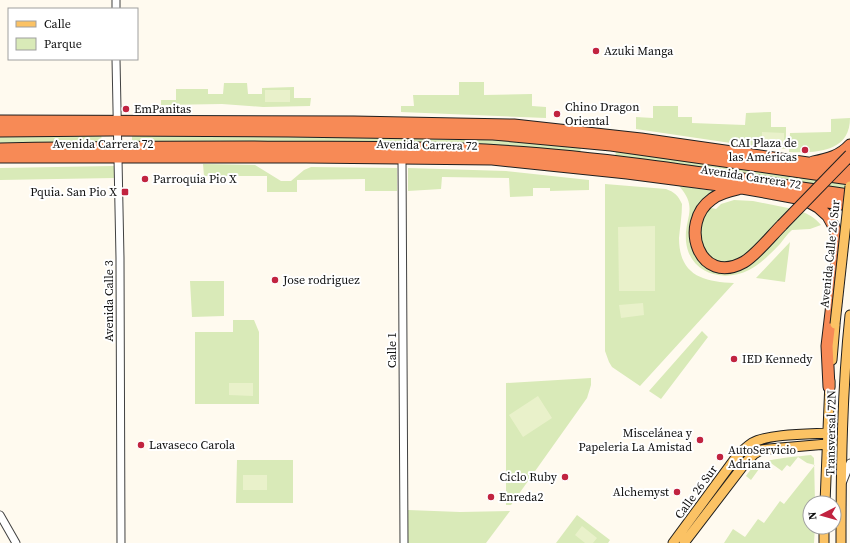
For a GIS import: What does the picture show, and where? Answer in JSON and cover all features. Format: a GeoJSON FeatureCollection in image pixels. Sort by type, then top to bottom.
{"type":"FeatureCollection","features":[{"type":"Feature","properties":{"kind":"highway","name":"Avenida Carrera 72"},"geometry":{"type":"LineString","coordinates":[[0,121],[254,131],[452,133],[520,136],[611,145],[850,179]]}},
{"type":"Feature","properties":{"kind":"highway","name":"Avenida Carrera 72"},"geometry":{"type":"LineString","coordinates":[[0,131],[227,121],[474,124],[591,133],[850,169]]}},
{"type":"Feature","properties":{"kind":"highway"},"geometry":{"type":"LineString","coordinates":[[227,121],[254,131]]}},
{"type":"Feature","properties":{"kind":"highway"},"geometry":{"type":"LineString","coordinates":[[452,133],[474,124]]}},
{"type":"Feature","properties":{"kind":"highway"},"geometry":{"type":"LineString","coordinates":[[804,163],[833,157],[840,154],[850,145]]}},
{"type":"Feature","properties":{"kind":"highway","name":"Avenida Carrera 72"},"geometry":{"type":"LineString","coordinates":[[0,157],[306,147],[474,150],[602,160],[850,195]]}},
{"type":"Feature","properties":{"kind":"highway","name":"Avenida Carrera 72"},"geometry":{"type":"LineString","coordinates":[[0,149],[507,161],[627,172],[850,205]]}},
{"type":"Feature","properties":{"kind":"highway"},"geometry":{"type":"LineString","coordinates":[[474,150],[507,161]]}},
{"type":"Feature","properties":{"kind":"highway"},"geometry":{"type":"LineString","coordinates":[[0,153],[16,157]]}},
{"type":"Feature","properties":{"kind":"highway"},"geometry":{"type":"LineString","coordinates":[[742,188],[721,194],[712,199],[702,209],[696,223],[697,249],[708,262],[724,268],[734,266],[745,261],[756,253],[850,155]]}},
{"type":"Feature","properties":{"kind":"highway"},"geometry":{"type":"LineString","coordinates":[[627,172],[654,167]]}},
{"type":"Feature","properties":{"kind":"highway"},"geometry":{"type":"LineString","coordinates":[[797,198],[810,202],[824,212],[834,227],[839,244],[827,346],[829,387]]}},
{"type":"Feature","properties":{"kind":"main road","name":"Avenida Calle 26 Sur"},"geometry":{"type":"LineString","coordinates":[[835,324],[850,186]]}},
{"type":"Feature","properties":{"kind":"main road","name":"Transversal 72N"},"geometry":{"type":"LineString","coordinates":[[841,543],[842,414],[850,319]]}},
{"type":"Feature","properties":{"kind":"main road","name":"Transversal 72N"},"geometry":{"type":"LineString","coordinates":[[825,495],[829,387],[835,324]]}},
{"type":"Feature","properties":{"kind":"main road","name":"Calle 26 Sur"},"geometry":{"type":"LineString","coordinates":[[673,543],[737,456],[745,448],[759,440],[827,433]]}},
{"type":"Feature","properties":{"kind":"main road","name":"Calle 26 Sur"},"geometry":{"type":"LineString","coordinates":[[684,543],[746,462],[754,454],[761,450],[780,447],[827,444]]}},
{"type":"Feature","properties":{"kind":"main road"},"geometry":{"type":"LineString","coordinates":[[737,456],[746,462]]}},
{"type":"Feature","properties":{"kind":"street","name":"Avenida Calle 3"},"geometry":{"type":"LineString","coordinates":[[116,60],[116,126],[120,258],[121,543]]}},
{"type":"Feature","properties":{"kind":"street","name":"Calle 1"},"geometry":{"type":"LineString","coordinates":[[402,158],[404,543]]}},
{"type":"Feature","properties":{"kind":"street"},"geometry":{"type":"LineString","coordinates":[[842,414],[850,425]]}},
{"type":"Feature","properties":{"kind":"street"},"geometry":{"type":"LineString","coordinates":[[841,486],[850,463]]}},
{"type":"Feature","properties":{"kind":"street"},"geometry":{"type":"LineString","coordinates":[[0,515],[16,543]]}},
{"type":"Feature","properties":{"kind":"green space"},"geometry":{"type":"Polygon","coordinates":[[[459,82],[484,82],[484,95],[532,94],[532,106],[546,107],[546,118],[401,112],[401,106],[414,106],[413,95],[459,95],[459,82]]]}},
{"type":"Feature","properties":{"kind":"green space"},"geometry":{"type":"Polygon","coordinates":[[[224,83],[247,83],[248,94],[262,94],[262,88],[294,87],[294,98],[311,98],[310,106],[263,107],[222,104],[161,105],[161,100],[176,100],[176,89],[208,89],[208,94],[223,94],[224,83]]]}},
{"type":"Feature","properties":{"kind":"green space"},"geometry":{"type":"Polygon","coordinates":[[[265,90],[290,90],[290,102],[265,102],[265,90]]]}},
{"type":"Feature","properties":{"kind":"green space"},"geometry":{"type":"Polygon","coordinates":[[[653,106],[678,106],[678,117],[692,117],[692,123],[745,125],[746,113],[771,112],[771,127],[786,127],[786,149],[751,146],[636,129],[636,117],[653,118],[653,106]]]}},
{"type":"Feature","properties":{"kind":"green space"},"geometry":{"type":"Polygon","coordinates":[[[850,118],[848,130],[844,138],[838,144],[820,151],[789,152],[790,133],[831,132],[831,119],[850,118]]]}},
{"type":"Feature","properties":{"kind":"green space"},"geometry":{"type":"Polygon","coordinates":[[[762,132],[784,133],[784,146],[762,146],[762,132]]]}},
{"type":"Feature","properties":{"kind":"green space"},"geometry":{"type":"Polygon","coordinates":[[[101,133],[102,143],[0,145],[0,135],[101,133]]]}},
{"type":"Feature","properties":{"kind":"green space"},"geometry":{"type":"Polygon","coordinates":[[[183,134],[469,137],[581,145],[580,155],[132,143],[132,136],[171,136],[183,134]]]}},
{"type":"Feature","properties":{"kind":"green space"},"geometry":{"type":"Polygon","coordinates":[[[616,149],[850,181],[850,192],[615,159],[616,149]]]}},
{"type":"Feature","properties":{"kind":"green space"},"geometry":{"type":"Polygon","coordinates":[[[203,164],[255,165],[281,181],[291,181],[304,170],[311,167],[397,168],[397,191],[365,191],[365,179],[297,180],[297,192],[267,192],[267,176],[204,176],[203,164]]]}},
{"type":"Feature","properties":{"kind":"green space"},"geometry":{"type":"Polygon","coordinates":[[[114,166],[114,178],[0,180],[0,168],[114,166]]]}},
{"type":"Feature","properties":{"kind":"green space"},"geometry":{"type":"Polygon","coordinates":[[[408,168],[506,171],[589,180],[589,190],[550,191],[550,188],[533,188],[533,196],[510,197],[509,178],[442,177],[441,189],[408,191],[408,168]]]}},
{"type":"Feature","properties":{"kind":"green space"},"geometry":{"type":"Polygon","coordinates":[[[605,184],[666,189],[674,193],[682,204],[679,238],[680,251],[688,268],[695,274],[712,281],[734,283],[640,386],[612,367],[605,351],[605,184]]]}},
{"type":"Feature","properties":{"kind":"green space"},"geometry":{"type":"Polygon","coordinates":[[[679,186],[714,191],[704,200],[692,245],[728,271],[800,211],[812,216],[821,225],[810,229],[792,230],[766,258],[749,270],[729,276],[709,273],[694,261],[689,252],[686,241],[686,233],[689,207],[685,194],[679,186]]]}},
{"type":"Feature","properties":{"kind":"green space"},"geometry":{"type":"Polygon","coordinates":[[[734,200],[753,201],[793,209],[741,260],[722,264],[708,258],[698,233],[707,207],[716,209],[721,204],[734,200]]]}},
{"type":"Feature","properties":{"kind":"green space"},"geometry":{"type":"Polygon","coordinates":[[[655,226],[655,291],[619,291],[618,227],[655,226]]]}},
{"type":"Feature","properties":{"kind":"green space"},"geometry":{"type":"Polygon","coordinates":[[[790,242],[785,282],[756,278],[790,242]]]}},
{"type":"Feature","properties":{"kind":"green space"},"geometry":{"type":"Polygon","coordinates":[[[190,281],[224,281],[224,316],[192,317],[190,281]]]}},
{"type":"Feature","properties":{"kind":"green space"},"geometry":{"type":"Polygon","coordinates":[[[643,303],[644,315],[621,318],[619,305],[643,303]]]}},
{"type":"Feature","properties":{"kind":"green space"},"geometry":{"type":"Polygon","coordinates":[[[233,320],[254,320],[259,332],[259,404],[195,404],[195,332],[233,332],[233,320]]]}},
{"type":"Feature","properties":{"kind":"green space"},"geometry":{"type":"Polygon","coordinates":[[[702,331],[708,337],[661,399],[649,391],[702,331]]]}},
{"type":"Feature","properties":{"kind":"green space"},"geometry":{"type":"Polygon","coordinates":[[[591,378],[591,385],[587,398],[511,505],[506,505],[506,383],[591,378]]]}},
{"type":"Feature","properties":{"kind":"green space"},"geometry":{"type":"Polygon","coordinates":[[[229,383],[253,383],[253,396],[229,395],[229,383]]]}},
{"type":"Feature","properties":{"kind":"green space"},"geometry":{"type":"Polygon","coordinates":[[[538,396],[552,418],[523,437],[509,415],[538,396]]]}},
{"type":"Feature","properties":{"kind":"green space"},"geometry":{"type":"Polygon","coordinates":[[[811,455],[814,458],[814,465],[807,463],[798,457],[790,467],[787,465],[782,471],[768,461],[762,470],[759,469],[751,480],[746,476],[754,466],[766,461],[811,455]]]}},
{"type":"Feature","properties":{"kind":"green space"},"geometry":{"type":"Polygon","coordinates":[[[237,460],[293,460],[293,503],[236,503],[237,460]]]}},
{"type":"Feature","properties":{"kind":"green space"},"geometry":{"type":"Polygon","coordinates":[[[814,466],[815,495],[802,495],[802,535],[814,535],[814,543],[724,543],[733,529],[745,537],[758,519],[764,523],[780,501],[784,504],[814,466]]]}},
{"type":"Feature","properties":{"kind":"green space"},"geometry":{"type":"Polygon","coordinates":[[[243,475],[267,475],[267,490],[243,490],[243,475]]]}},
{"type":"Feature","properties":{"kind":"green space"},"geometry":{"type":"Polygon","coordinates":[[[408,510],[460,512],[510,511],[486,543],[407,543],[408,510]]]}},
{"type":"Feature","properties":{"kind":"green space"},"geometry":{"type":"Polygon","coordinates":[[[577,515],[610,540],[608,543],[556,543],[577,515]]]}},
{"type":"Feature","properties":{"kind":"green space"},"geometry":{"type":"Polygon","coordinates":[[[582,526],[597,538],[593,543],[585,543],[575,535],[582,526]]]}},
{"type":"Feature","properties":{"kind":"place","name":"Azuki Manga"},"geometry":{"type":"Point","coordinates":[596,51]}},
{"type":"Feature","properties":{"kind":"place","name":"EmPanitas"},"geometry":{"type":"Point","coordinates":[126,109]}},
{"type":"Feature","properties":{"kind":"place","name":"Chino Dragon Oriental"},"geometry":{"type":"Point","coordinates":[557,114]}},
{"type":"Feature","properties":{"kind":"place","name":"CAI Plaza de las Américas"},"geometry":{"type":"Point","coordinates":[805,150]}},
{"type":"Feature","properties":{"kind":"place","name":"Parroquia Pio X"},"geometry":{"type":"Point","coordinates":[145,179]}},
{"type":"Feature","properties":{"kind":"place","name":"Pquia. San Pio X"},"geometry":{"type":"Point","coordinates":[125,192]}},
{"type":"Feature","properties":{"kind":"place","name":"Jose rodriguez"},"geometry":{"type":"Point","coordinates":[275,280]}},
{"type":"Feature","properties":{"kind":"place","name":"IED Kennedy"},"geometry":{"type":"Point","coordinates":[734,359]}},
{"type":"Feature","properties":{"kind":"place","name":"Miscelánea y Papeleria La Amistad"},"geometry":{"type":"Point","coordinates":[700,440]}},
{"type":"Feature","properties":{"kind":"place","name":"Lavaseco Carola"},"geometry":{"type":"Point","coordinates":[141,445]}},
{"type":"Feature","properties":{"kind":"place","name":"AutoServicio Adriana"},"geometry":{"type":"Point","coordinates":[720,457]}},
{"type":"Feature","properties":{"kind":"place","name":"Ciclo Ruby"},"geometry":{"type":"Point","coordinates":[565,477]}},
{"type":"Feature","properties":{"kind":"place","name":"Alchemyst"},"geometry":{"type":"Point","coordinates":[677,492]}},
{"type":"Feature","properties":{"kind":"place","name":"Enreda2"},"geometry":{"type":"Point","coordinates":[491,497]}}]}
